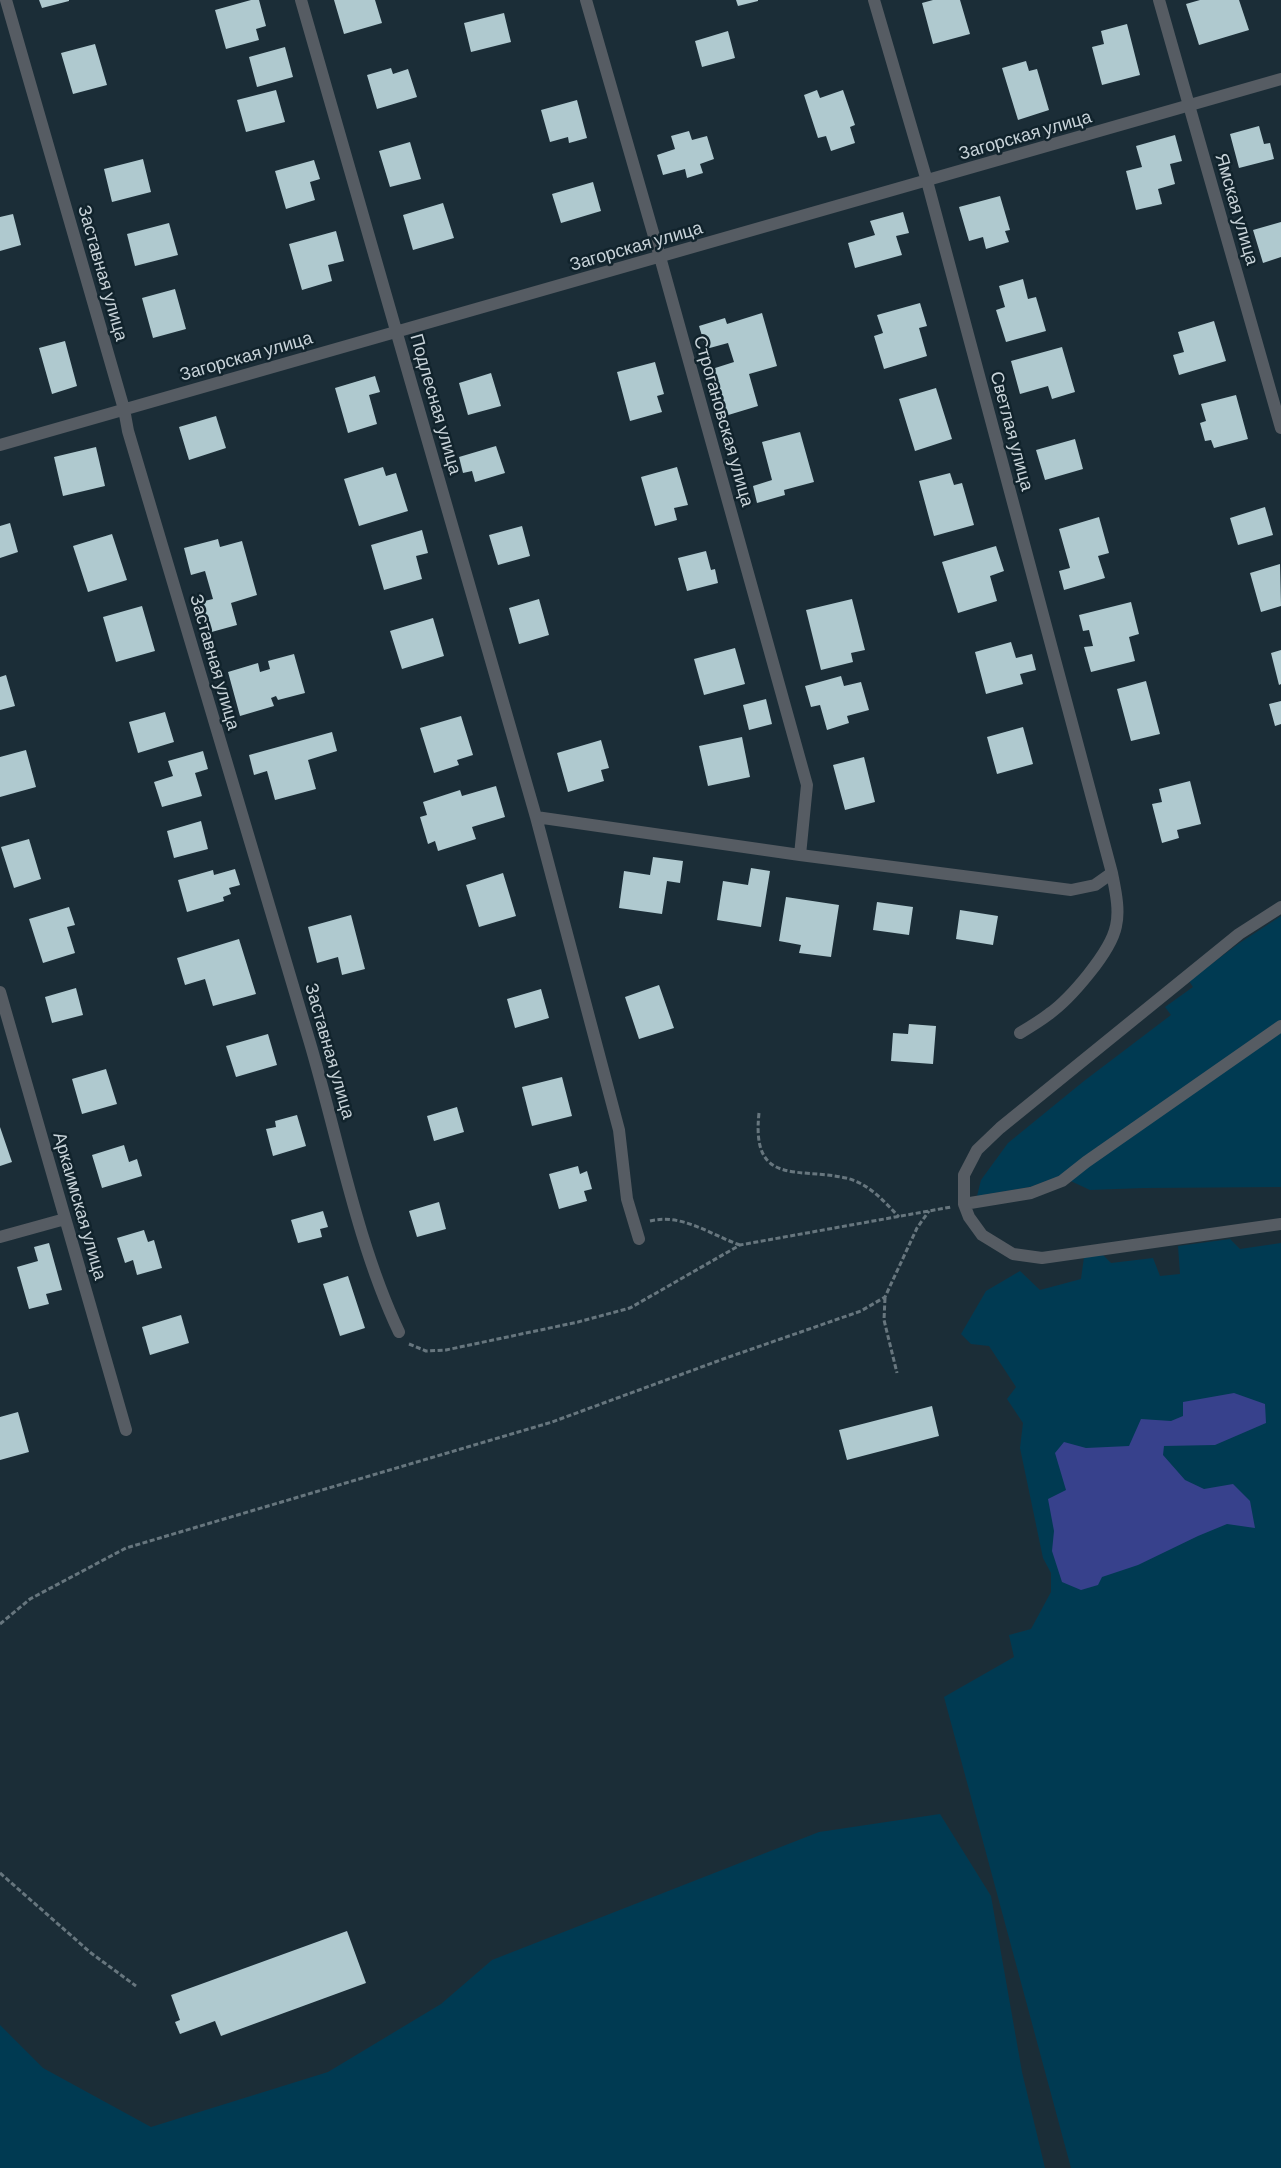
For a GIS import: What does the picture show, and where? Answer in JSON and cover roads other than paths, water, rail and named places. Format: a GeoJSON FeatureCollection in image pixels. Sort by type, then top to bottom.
{"type":"FeatureCollection","features":[{"type":"Feature","properties":{"kind":"street","name":"Заставная улица"},"geometry":{"type":"LineString","coordinates":[[6,0],[124,409],[128,431],[326,1099],[360,1224],[383,1297],[399,1332]]}},
{"type":"Feature","properties":{"kind":"street","name":"Подлесная улица"},"geometry":{"type":"LineString","coordinates":[[301,0],[536,817],[619,1130],[627,1199],[639,1239]]}},
{"type":"Feature","properties":{"kind":"street","name":"Строгановская улица"},"geometry":{"type":"LineString","coordinates":[[586,0],[660,257],[807,785],[800,855]]}},
{"type":"Feature","properties":{"kind":"street","name":"Светлая улица"},"geometry":{"type":"LineString","coordinates":[[874,0],[927,181],[1112,873],[1116,896],[1117,926],[1108,949],[1051,1013],[1020,1033]]}},
{"type":"Feature","properties":{"kind":"street","name":"Ямская улица"},"geometry":{"type":"LineString","coordinates":[[1159,0],[1281,428]]}},
{"type":"Feature","properties":{"kind":"street","name":"Загорская улица"},"geometry":{"type":"LineString","coordinates":[[0,445],[1281,79]]}},
{"type":"Feature","properties":{"kind":"street"},"geometry":{"type":"LineString","coordinates":[[536,817],[800,855],[1071,890],[1094,886],[1112,873]]}},
{"type":"Feature","properties":{"kind":"street"},"geometry":{"type":"LineString","coordinates":[[1281,907],[1239,934],[1000,1128],[977,1150],[964,1175],[964,1204],[969,1217],[982,1235],[1013,1254],[1042,1258],[1139,1246],[1281,1224]]}},
{"type":"Feature","properties":{"kind":"street","name":"Аркаимская улица"},"geometry":{"type":"LineString","coordinates":[[0,992],[126,1430]]}},
{"type":"Feature","properties":{"kind":"street"},"geometry":{"type":"LineString","coordinates":[[964,1204],[1031,1193],[1062,1181],[1281,1026]]}},
{"type":"Feature","properties":{"kind":"street"},"geometry":{"type":"LineString","coordinates":[[0,1237],[65,1219]]}},
{"type":"Feature","properties":{"kind":"water"},"geometry":{"type":"Polygon","coordinates":[[[1234,1393],[1265,1404],[1266,1423],[1215,1445],[1164,1446],[1163,1455],[1185,1480],[1204,1489],[1233,1484],[1250,1501],[1255,1528],[1227,1524],[1138,1565],[1102,1577],[1098,1585],[1081,1590],[1062,1582],[1052,1551],[1054,1531],[1048,1499],[1066,1490],[1055,1453],[1064,1442],[1086,1448],[1129,1446],[1141,1419],[1171,1421],[1183,1416],[1183,1402],[1234,1393]]]}}]}
